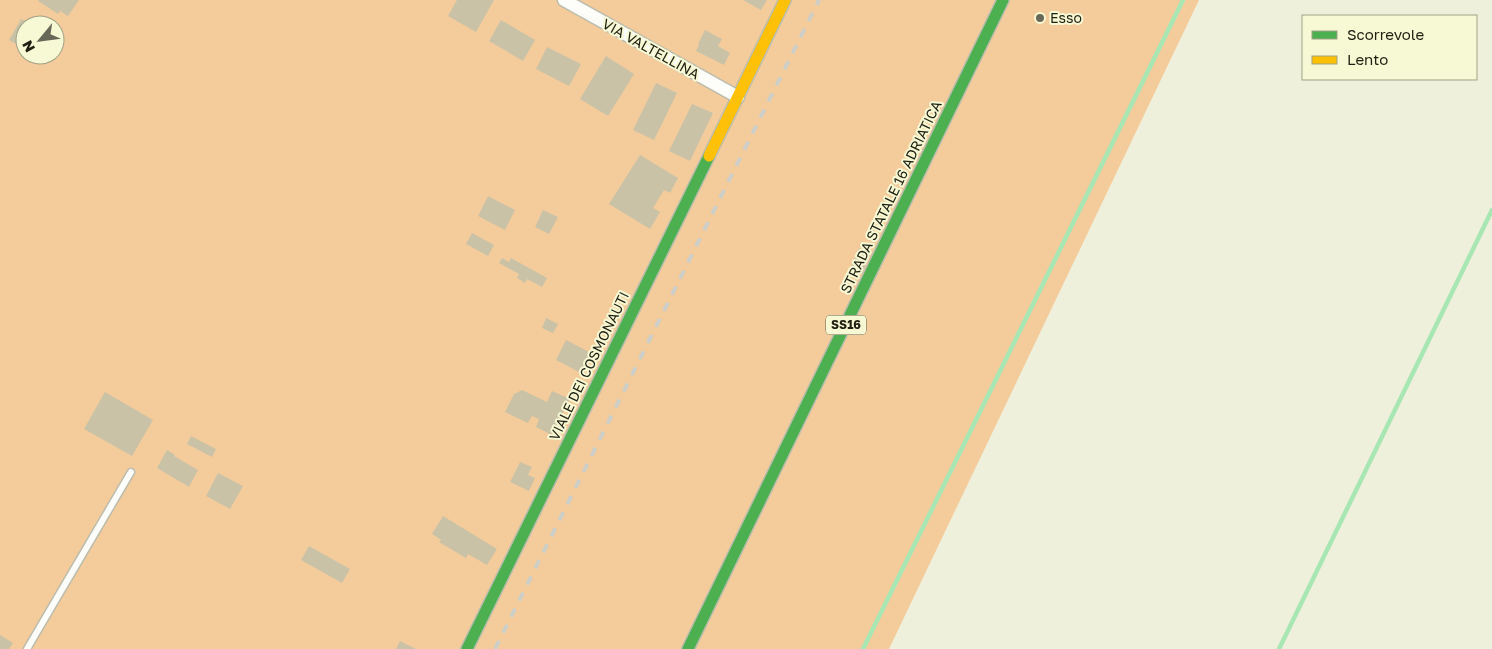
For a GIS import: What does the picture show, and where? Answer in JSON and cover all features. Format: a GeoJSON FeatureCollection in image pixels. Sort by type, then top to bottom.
{"type":"FeatureCollection","features":[{"type":"Feature","properties":{"kind":"street","name":"VIA VALTELLINA"},"geometry":{"type":"LineString","coordinates":[[564,0],[738,97]]}},
{"type":"Feature","properties":{"kind":"street","name":"VIALE DEI COSMONAUTI"},"geometry":{"type":"LineString","coordinates":[[467,649],[785,0]]}},
{"type":"Feature","properties":{"kind":"street","name":"STRADA STATALE 16 ADRIATICA"},"geometry":{"type":"LineString","coordinates":[[688,649],[1003,0]]}},
{"type":"Feature","properties":{"kind":"lane"},"geometry":{"type":"LineString","coordinates":[[27,649],[131,472]]}},
{"type":"Feature","properties":{"kind":"shaded area"},"geometry":{"type":"Polygon","coordinates":[[[0,0],[1199,0],[889,649],[0,649],[0,0]]]}},
{"type":"Feature","properties":{"kind":"building"},"geometry":{"type":"Polygon","coordinates":[[[39,0],[79,0],[68,16],[60,11],[58,14],[39,0]]]}},
{"type":"Feature","properties":{"kind":"building"},"geometry":{"type":"Polygon","coordinates":[[[457,0],[494,0],[476,32],[448,16],[457,0]]]}},
{"type":"Feature","properties":{"kind":"building"},"geometry":{"type":"Polygon","coordinates":[[[743,0],[767,0],[761,10],[743,0]]]}},
{"type":"Feature","properties":{"kind":"building"},"geometry":{"type":"Polygon","coordinates":[[[501,20],[535,40],[523,61],[489,41],[501,20]]]}},
{"type":"Feature","properties":{"kind":"building"},"geometry":{"type":"Polygon","coordinates":[[[15,30],[15,43],[9,40],[15,30]]]}},
{"type":"Feature","properties":{"kind":"building"},"geometry":{"type":"Polygon","coordinates":[[[705,30],[722,39],[718,46],[730,53],[724,65],[696,51],[705,30]]]}},
{"type":"Feature","properties":{"kind":"building"},"geometry":{"type":"Polygon","coordinates":[[[547,47],[581,64],[569,86],[536,69],[547,47]]]}},
{"type":"Feature","properties":{"kind":"building"},"geometry":{"type":"Polygon","coordinates":[[[606,56],[634,74],[608,116],[580,99],[606,56]]]}},
{"type":"Feature","properties":{"kind":"building"},"geometry":{"type":"Polygon","coordinates":[[[656,83],[677,93],[654,140],[633,130],[656,83]]]}},
{"type":"Feature","properties":{"kind":"building"},"geometry":{"type":"Polygon","coordinates":[[[692,104],[713,113],[690,161],[669,151],[692,104]]]}},
{"type":"Feature","properties":{"kind":"building"},"geometry":{"type":"Polygon","coordinates":[[[640,155],[678,178],[670,193],[664,190],[653,208],[660,212],[650,229],[609,204],[640,155]]]}},
{"type":"Feature","properties":{"kind":"building"},"geometry":{"type":"Polygon","coordinates":[[[488,196],[515,210],[505,230],[478,216],[488,196]]]}},
{"type":"Feature","properties":{"kind":"building"},"geometry":{"type":"Polygon","coordinates":[[[543,210],[558,217],[549,234],[535,227],[543,210]]]}},
{"type":"Feature","properties":{"kind":"building"},"geometry":{"type":"Polygon","coordinates":[[[472,233],[494,245],[488,256],[466,244],[472,233]]]}},
{"type":"Feature","properties":{"kind":"building"},"geometry":{"type":"Polygon","coordinates":[[[859,248],[871,253],[862,274],[850,269],[859,248]]]}},
{"type":"Feature","properties":{"kind":"building"},"geometry":{"type":"Polygon","coordinates":[[[502,258],[509,262],[511,258],[547,278],[542,287],[527,279],[525,283],[517,278],[519,274],[499,263],[502,258]]]}},
{"type":"Feature","properties":{"kind":"building"},"geometry":{"type":"Polygon","coordinates":[[[546,318],[558,324],[553,333],[542,328],[546,318]]]}},
{"type":"Feature","properties":{"kind":"building"},"geometry":{"type":"Polygon","coordinates":[[[566,340],[591,353],[581,373],[556,360],[566,340]]]}},
{"type":"Feature","properties":{"kind":"building"},"geometry":{"type":"Polygon","coordinates":[[[522,390],[547,402],[552,391],[570,399],[552,435],[536,427],[539,419],[532,416],[528,423],[505,412],[514,394],[522,390]]]}},
{"type":"Feature","properties":{"kind":"building"},"geometry":{"type":"Polygon","coordinates":[[[105,392],[153,420],[132,456],[84,429],[105,392]]]}},
{"type":"Feature","properties":{"kind":"building"},"geometry":{"type":"Polygon","coordinates":[[[191,436],[216,449],[212,457],[187,444],[191,436]]]}},
{"type":"Feature","properties":{"kind":"building"},"geometry":{"type":"Polygon","coordinates":[[[167,450],[198,470],[189,487],[157,468],[167,450]]]}},
{"type":"Feature","properties":{"kind":"building"},"geometry":{"type":"Polygon","coordinates":[[[520,462],[532,467],[528,475],[535,478],[529,491],[510,482],[520,462]]]}},
{"type":"Feature","properties":{"kind":"building"},"geometry":{"type":"Polygon","coordinates":[[[218,473],[243,486],[230,509],[206,496],[218,473]]]}},
{"type":"Feature","properties":{"kind":"building"},"geometry":{"type":"Polygon","coordinates":[[[443,516],[497,549],[487,565],[468,554],[466,558],[439,542],[441,540],[432,534],[443,516]]]}},
{"type":"Feature","properties":{"kind":"building"},"geometry":{"type":"Polygon","coordinates":[[[309,546],[350,569],[342,583],[301,560],[309,546]]]}},
{"type":"Feature","properties":{"kind":"building"},"geometry":{"type":"Polygon","coordinates":[[[0,635],[13,643],[9,649],[0,649],[0,635]]]}},
{"type":"Feature","properties":{"kind":"building"},"geometry":{"type":"Polygon","coordinates":[[[400,641],[416,649],[396,649],[400,641]]]}},
{"type":"Feature","properties":{"kind":"waterway"},"geometry":{"type":"LineString","coordinates":[[863,649],[1183,0]]}},
{"type":"Feature","properties":{"kind":"waterway"},"geometry":{"type":"LineString","coordinates":[[1279,649],[1492,210]]}},
{"type":"Feature","properties":{"kind":"railway"},"geometry":{"type":"LineString","coordinates":[[495,649],[819,0]]}},
{"type":"Feature","properties":{"kind":"traffic: fast"},"geometry":{"type":"LineString","coordinates":[[688,649],[1003,0]]}},
{"type":"Feature","properties":{"kind":"traffic: fast"},"geometry":{"type":"LineString","coordinates":[[467,649],[709,156]]}},
{"type":"Feature","properties":{"kind":"traffic: slow"},"geometry":{"type":"LineString","coordinates":[[709,156],[785,0]]}},
{"type":"Feature","properties":{"kind":"place","name":"Esso"},"geometry":{"type":"Point","coordinates":[1040,18]}}]}
